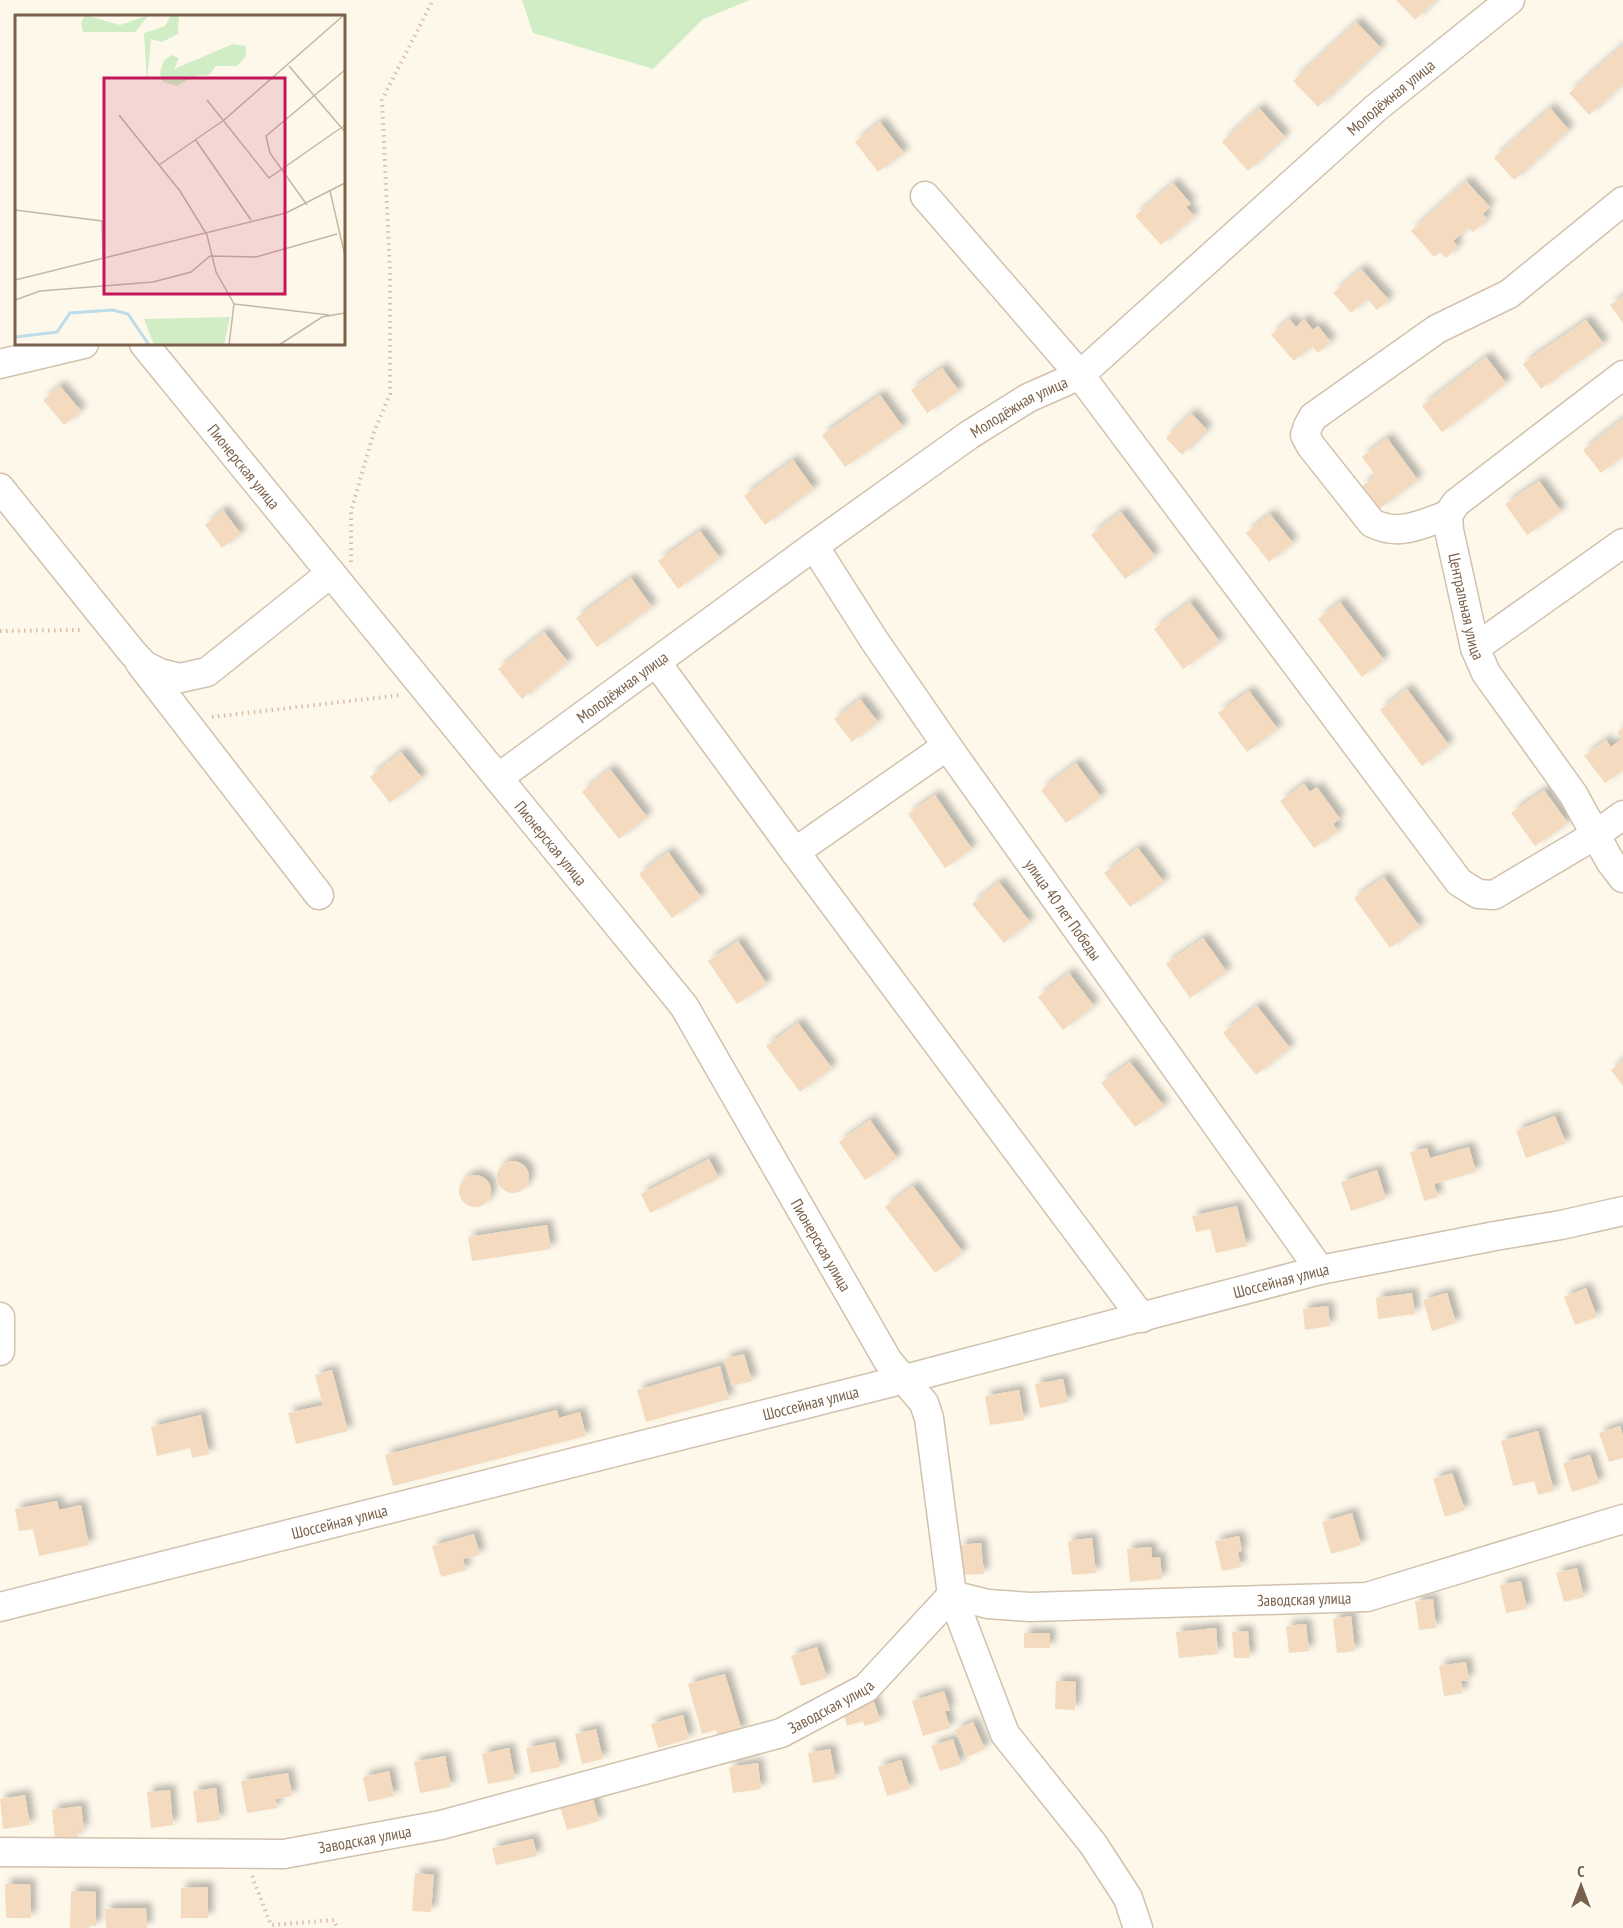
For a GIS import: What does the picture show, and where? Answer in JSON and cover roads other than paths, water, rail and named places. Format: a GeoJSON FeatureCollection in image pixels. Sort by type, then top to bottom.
{"type":"FeatureCollection","features":[{"type":"Feature","properties":{"kind":"street","name":"Молодёжная улица"},"geometry":{"type":"LineString","coordinates":[[498,778],[969,435],[1028,398],[1080,375],[1376,108],[1510,0]]}},
{"type":"Feature","properties":{"kind":"street"},"geometry":{"type":"LineString","coordinates":[[925,196],[1080,375],[1459,882],[1478,894],[1494,895],[1596,834],[1623,815]]}},
{"type":"Feature","properties":{"kind":"street"},"geometry":{"type":"LineString","coordinates":[[1623,201],[1509,294],[1437,329],[1313,417],[1305,435],[1311,446],[1372,523],[1395,531],[1407,529],[1449,515],[1456,503],[1623,375]]}},
{"type":"Feature","properties":{"kind":"street"},"geometry":{"type":"LineString","coordinates":[[0,364],[80,345]]}},
{"type":"Feature","properties":{"kind":"street","name":"Пионерская улица"},"geometry":{"type":"LineString","coordinates":[[145,345],[684,1006],[888,1361],[924,1403],[929,1418],[952,1595],[1005,1734],[1093,1844],[1128,1898],[1138,1928]]}},
{"type":"Feature","properties":{"kind":"street"},"geometry":{"type":"LineString","coordinates":[[0,488],[132,652],[319,895]]}},
{"type":"Feature","properties":{"kind":"street","name":"Центральная улица"},"geometry":{"type":"LineString","coordinates":[[1449,515],[1449,530],[1475,648],[1486,673],[1573,794],[1610,861],[1623,878]]}},
{"type":"Feature","properties":{"kind":"street"},"geometry":{"type":"LineString","coordinates":[[1475,648],[1623,543]]}},
{"type":"Feature","properties":{"kind":"street","name":"улица 40 лет Победы"},"geometry":{"type":"LineString","coordinates":[[814,546],[946,746],[1320,1270]]}},
{"type":"Feature","properties":{"kind":"street"},"geometry":{"type":"LineString","coordinates":[[132,652],[144,665],[160,673],[180,678],[207,672],[331,573]]}},
{"type":"Feature","properties":{"kind":"street"},"geometry":{"type":"LineString","coordinates":[[656,662],[1142,1318]]}},
{"type":"Feature","properties":{"kind":"street"},"geometry":{"type":"LineString","coordinates":[[795,852],[946,746]]}},
{"type":"Feature","properties":{"kind":"street","name":"Шоссейная улица"},"geometry":{"type":"LineString","coordinates":[[0,1607],[905,1379],[1320,1270],[1561,1225],[1623,1211]]}},
{"type":"Feature","properties":{"kind":"street"},"geometry":{"type":"LineString","coordinates":[[0,1317],[0,1352]]}},
{"type":"Feature","properties":{"kind":"street","name":"Заводская улица"},"geometry":{"type":"LineString","coordinates":[[0,1852],[285,1854],[441,1825],[781,1734],[866,1688],[952,1595],[988,1604],[1030,1607],[1367,1597],[1623,1519]]}}]}
